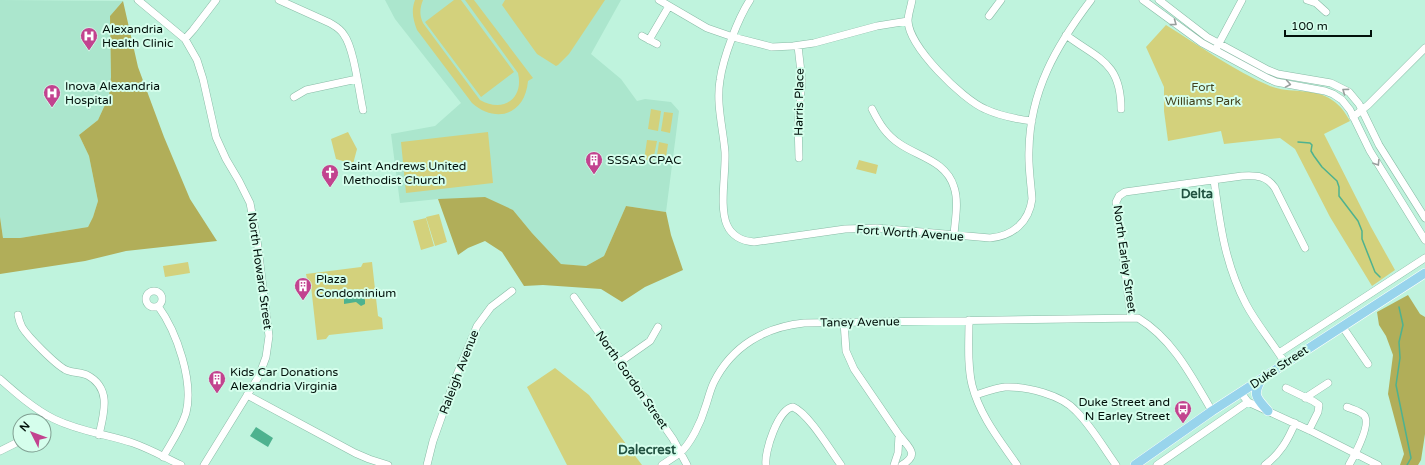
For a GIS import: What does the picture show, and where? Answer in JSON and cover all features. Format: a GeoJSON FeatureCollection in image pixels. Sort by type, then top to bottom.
{"type":"FeatureCollection","features":[{"type":"Feature","properties":{"kind":"main road","name":"Duke Street"},"geometry":{"type":"LineString","coordinates":[[1135,465],[1212,411],[1425,272]]}},
{"type":"Feature","properties":{"kind":"main road"},"geometry":{"type":"LineString","coordinates":[[1262,379],[1256,389],[1256,395],[1258,400],[1268,411]]}},
{"type":"Feature","properties":{"kind":"street","name":"North Howard Street"},"geometry":{"type":"LineString","coordinates":[[138,0],[185,39],[198,64],[203,79],[218,144],[229,166],[244,189],[252,210],[269,336],[267,350],[264,364],[247,395],[204,465]]}},
{"type":"Feature","properties":{"kind":"street"},"geometry":{"type":"LineString","coordinates":[[185,39],[216,0]]}},
{"type":"Feature","properties":{"kind":"street"},"geometry":{"type":"LineString","coordinates":[[279,0],[330,23],[341,31],[349,45],[363,110]]}},
{"type":"Feature","properties":{"kind":"street"},"geometry":{"type":"LineString","coordinates":[[659,0],[693,21],[733,37],[765,46],[798,46],[877,26],[908,21]]}},
{"type":"Feature","properties":{"kind":"street","name":"Fort Worth Avenue"},"geometry":{"type":"LineString","coordinates":[[750,0],[742,14],[722,70],[719,98],[725,154],[725,220],[732,234],[745,241],[754,242],[860,228],[877,228],[990,238],[1009,233],[1023,223],[1030,211],[1032,199],[1029,152],[1036,98],[1052,58],[1066,35],[1091,0]]}},
{"type":"Feature","properties":{"kind":"street"},"geometry":{"type":"LineString","coordinates":[[912,0],[908,21],[912,36],[930,60],[968,99],[978,106],[994,113],[1016,119],[1032,121]]}},
{"type":"Feature","properties":{"kind":"street"},"geometry":{"type":"LineString","coordinates":[[989,16],[1001,0]]}},
{"type":"Feature","properties":{"kind":"street"},"geometry":{"type":"LineString","coordinates":[[1159,0],[1170,10],[1219,44],[1268,70],[1278,74],[1331,83],[1349,92],[1360,104],[1379,145],[1425,218]]}},
{"type":"Feature","properties":{"kind":"street"},"geometry":{"type":"LineString","coordinates":[[1167,0],[1170,10]]}},
{"type":"Feature","properties":{"kind":"street"},"geometry":{"type":"LineString","coordinates":[[1215,51],[1242,0]]}},
{"type":"Feature","properties":{"kind":"street"},"geometry":{"type":"LineString","coordinates":[[1307,0],[1316,3],[1326,12]]}},
{"type":"Feature","properties":{"kind":"street"},"geometry":{"type":"LineString","coordinates":[[1147,1],[1202,43],[1276,82],[1316,89],[1333,94],[1342,100],[1354,117],[1370,151],[1425,240]]}},
{"type":"Feature","properties":{"kind":"street"},"geometry":{"type":"LineString","coordinates":[[649,40],[669,6]]}},
{"type":"Feature","properties":{"kind":"street"},"geometry":{"type":"LineString","coordinates":[[1066,35],[1108,65],[1118,81],[1121,109]]}},
{"type":"Feature","properties":{"kind":"street"},"geometry":{"type":"LineString","coordinates":[[642,36],[657,44]]}},
{"type":"Feature","properties":{"kind":"street","name":"Harris Place"},"geometry":{"type":"LineString","coordinates":[[798,46],[802,81],[798,122],[799,158]]}},
{"type":"Feature","properties":{"kind":"street"},"geometry":{"type":"LineString","coordinates":[[1354,117],[1425,48]]}},
{"type":"Feature","properties":{"kind":"street"},"geometry":{"type":"LineString","coordinates":[[294,97],[306,90],[357,79]]}},
{"type":"Feature","properties":{"kind":"street"},"geometry":{"type":"LineString","coordinates":[[872,108],[883,129],[895,140],[931,160],[949,178],[954,186],[956,196],[954,236]]}},
{"type":"Feature","properties":{"kind":"street"},"geometry":{"type":"LineString","coordinates":[[1285,363],[1247,306],[1234,277],[1223,243],[1214,180],[1250,175],[1270,181],[1282,201],[1305,248]]}},
{"type":"Feature","properties":{"kind":"street","name":"North Earley Street"},"geometry":{"type":"LineString","coordinates":[[1212,411],[1178,354],[1165,340],[1141,320],[1138,318],[1131,318],[1116,207],[1117,198],[1129,191],[1214,180]]}},
{"type":"Feature","properties":{"kind":"street"},"geometry":{"type":"LineString","coordinates":[[1279,353],[1425,258]]}},
{"type":"Feature","properties":{"kind":"street","name":"Raleigh Avenue"},"geometry":{"type":"LineString","coordinates":[[427,465],[435,436],[455,379],[477,326],[491,307],[512,291]]}},
{"type":"Feature","properties":{"kind":"street"},"geometry":{"type":"LineString","coordinates":[[1372,292],[1379,302]]}},
{"type":"Feature","properties":{"kind":"street","name":"North Gordon Street"},"geometry":{"type":"LineString","coordinates":[[574,297],[673,439],[687,465]]}},
{"type":"Feature","properties":{"kind":"street"},"geometry":{"type":"LineString","coordinates":[[158,306],[168,320],[174,335],[188,382],[189,393],[183,420],[163,457]]}},
{"type":"Feature","properties":{"kind":"street"},"geometry":{"type":"LineString","coordinates":[[18,316],[26,333],[56,363],[68,370],[86,374],[98,384],[103,394],[105,405],[99,435]]}},
{"type":"Feature","properties":{"kind":"street","name":"Taney Avenue"},"geometry":{"type":"LineString","coordinates":[[662,465],[681,452],[694,434],[700,423],[713,383],[729,359],[742,346],[765,332],[787,325],[844,322],[1131,318]]}},
{"type":"Feature","properties":{"kind":"street"},"geometry":{"type":"LineString","coordinates":[[969,320],[971,374],[976,395],[989,425],[1017,465]]}},
{"type":"Feature","properties":{"kind":"street"},"geometry":{"type":"LineString","coordinates":[[844,322],[846,351],[854,369],[912,452],[910,460],[902,465]]}},
{"type":"Feature","properties":{"kind":"street"},"geometry":{"type":"LineString","coordinates":[[1342,326],[1368,364]]}},
{"type":"Feature","properties":{"kind":"street"},"geometry":{"type":"LineString","coordinates":[[620,362],[650,341],[658,327]]}},
{"type":"Feature","properties":{"kind":"street"},"geometry":{"type":"LineString","coordinates":[[0,379],[21,398],[43,413]]}},
{"type":"Feature","properties":{"kind":"street"},"geometry":{"type":"LineString","coordinates":[[1305,398],[1328,383]]}},
{"type":"Feature","properties":{"kind":"street"},"geometry":{"type":"LineString","coordinates":[[976,395],[994,389],[1007,387],[1034,390],[1059,399],[1077,411],[1116,465]]}},
{"type":"Feature","properties":{"kind":"street"},"geometry":{"type":"LineString","coordinates":[[1286,388],[1319,405],[1309,430]]}},
{"type":"Feature","properties":{"kind":"street"},"geometry":{"type":"LineString","coordinates":[[1241,393],[1248,402],[1296,423],[1378,465]]}},
{"type":"Feature","properties":{"kind":"street"},"geometry":{"type":"LineString","coordinates":[[247,395],[355,453],[388,465]]}},
{"type":"Feature","properties":{"kind":"street"},"geometry":{"type":"LineString","coordinates":[[1157,465],[1248,402]]}},
{"type":"Feature","properties":{"kind":"street"},"geometry":{"type":"LineString","coordinates":[[766,465],[765,459],[777,424],[782,414],[789,408],[793,407],[806,417],[841,465]]}},
{"type":"Feature","properties":{"kind":"street"},"geometry":{"type":"LineString","coordinates":[[1347,407],[1363,414],[1365,417],[1365,432],[1349,465]]}},
{"type":"Feature","properties":{"kind":"street"},"geometry":{"type":"LineString","coordinates":[[52,418],[68,425],[99,435],[134,444],[181,465]]}},
{"type":"Feature","properties":{"kind":"street"},"geometry":{"type":"LineString","coordinates":[[1265,465],[1279,454],[1296,423]]}},
{"type":"Feature","properties":{"kind":"street"},"geometry":{"type":"LineString","coordinates":[[894,465],[898,453],[899,435]]}},
{"type":"Feature","properties":{"kind":"street"},"geometry":{"type":"LineString","coordinates":[[0,451],[12,445]]}},
{"type":"Feature","properties":{"kind":"shaded area","name":"Inova Alexandria Hospital"},"geometry":{"type":"Polygon","coordinates":[[[0,0],[123,1],[110,16],[111,77],[109,96],[98,120],[79,135],[89,156],[98,201],[88,227],[20,238],[3,238],[0,217],[0,0]]]}},
{"type":"Feature","properties":{"kind":"shaded area"},"geometry":{"type":"Polygon","coordinates":[[[385,0],[621,0],[591,54],[621,79],[637,101],[645,99],[671,102],[679,111],[666,212],[626,206],[604,256],[586,266],[561,264],[513,210],[438,199],[400,203],[391,134],[435,126],[461,103],[395,19],[385,0]]]}},
{"type":"Feature","properties":{"kind":"shaded area"},"geometry":{"type":"Polygon","coordinates":[[[123,1],[138,67],[164,137],[190,199],[217,241],[126,251],[85,261],[0,274],[0,217],[3,238],[20,238],[88,227],[93,217],[98,201],[89,156],[79,135],[98,120],[109,96],[111,77],[110,16],[123,1]]]}},
{"type":"Feature","properties":{"kind":"shaded area"},"geometry":{"type":"Polygon","coordinates":[[[485,197],[513,210],[561,264],[586,266],[604,256],[626,206],[666,212],[671,235],[683,270],[645,287],[622,302],[601,289],[543,285],[524,286],[502,252],[485,241],[468,248],[458,255],[438,199],[485,197]]]}},
{"type":"Feature","properties":{"kind":"shaded area"},"geometry":{"type":"Polygon","coordinates":[[[343,293],[347,296],[356,295],[357,299],[359,297],[363,297],[365,304],[361,306],[356,302],[344,304],[344,299],[340,296],[343,293]]]}},
{"type":"Feature","properties":{"kind":"shaded area"},"geometry":{"type":"Polygon","coordinates":[[[1408,295],[1420,314],[1425,317],[1425,434],[1421,460],[1418,465],[1400,465],[1404,454],[1388,394],[1393,355],[1386,336],[1379,325],[1377,312],[1408,295]]]}},
{"type":"Feature","properties":{"kind":"shaded area"},"geometry":{"type":"Polygon","coordinates":[[[256,427],[273,438],[268,447],[250,436],[256,427]]]}},
{"type":"Feature","properties":{"kind":"green space"},"geometry":{"type":"Polygon","coordinates":[[[415,0],[423,0],[420,11],[423,23],[480,100],[488,104],[504,104],[515,96],[518,90],[518,73],[465,0],[474,0],[533,78],[528,81],[526,93],[521,102],[515,108],[508,113],[490,113],[472,103],[417,30],[413,15],[415,0]]]}},
{"type":"Feature","properties":{"kind":"green space"},"geometry":{"type":"Polygon","coordinates":[[[454,0],[461,0],[514,72],[481,97],[425,22],[454,0]]]}},
{"type":"Feature","properties":{"kind":"green space"},"geometry":{"type":"Polygon","coordinates":[[[505,0],[605,0],[569,54],[556,66],[537,54],[502,5],[505,0]]]}},
{"type":"Feature","properties":{"kind":"green space","name":"Fort Williams Park"},"geometry":{"type":"Polygon","coordinates":[[[1166,25],[1256,80],[1285,90],[1317,93],[1325,96],[1340,106],[1350,121],[1324,134],[1371,227],[1395,270],[1372,286],[1330,217],[1295,149],[1280,138],[1224,144],[1221,131],[1168,141],[1164,111],[1164,87],[1146,47],[1166,25]]]}},
{"type":"Feature","properties":{"kind":"green space"},"geometry":{"type":"Polygon","coordinates":[[[651,109],[661,111],[658,131],[648,129],[651,109]]]}},
{"type":"Feature","properties":{"kind":"green space"},"geometry":{"type":"Polygon","coordinates":[[[664,112],[673,113],[670,133],[661,131],[664,112]]]}},
{"type":"Feature","properties":{"kind":"green space"},"geometry":{"type":"Polygon","coordinates":[[[348,132],[357,149],[353,164],[336,159],[331,139],[348,132]]]}},
{"type":"Feature","properties":{"kind":"green space"},"geometry":{"type":"Polygon","coordinates":[[[488,132],[493,183],[406,193],[401,142],[488,132]]]}},
{"type":"Feature","properties":{"kind":"green space"},"geometry":{"type":"Polygon","coordinates":[[[647,140],[657,141],[653,161],[644,160],[647,140]]]}},
{"type":"Feature","properties":{"kind":"green space"},"geometry":{"type":"Polygon","coordinates":[[[659,142],[668,144],[665,163],[656,162],[659,142]]]}},
{"type":"Feature","properties":{"kind":"green space"},"geometry":{"type":"Polygon","coordinates":[[[859,160],[878,165],[876,174],[856,169],[859,160]]]}},
{"type":"Feature","properties":{"kind":"green space"},"geometry":{"type":"Polygon","coordinates":[[[439,214],[447,242],[435,246],[426,217],[439,214]]]}},
{"type":"Feature","properties":{"kind":"green space"},"geometry":{"type":"Polygon","coordinates":[[[426,218],[434,246],[421,250],[413,221],[426,218]]]}},
{"type":"Feature","properties":{"kind":"green space"},"geometry":{"type":"Polygon","coordinates":[[[188,262],[190,273],[165,277],[163,266],[188,262]]]}},
{"type":"Feature","properties":{"kind":"green space"},"geometry":{"type":"Polygon","coordinates":[[[372,262],[378,316],[382,318],[383,329],[329,335],[326,339],[317,340],[311,286],[308,284],[306,274],[361,267],[363,263],[372,262]]]}},
{"type":"Feature","properties":{"kind":"green space"},"geometry":{"type":"Polygon","coordinates":[[[555,368],[589,395],[642,465],[567,465],[527,387],[555,368]]]}},
{"type":"Feature","properties":{"kind":"waterway"},"geometry":{"type":"LineString","coordinates":[[1298,142],[1310,143],[1312,145],[1311,151],[1314,156],[1322,167],[1337,181],[1339,196],[1358,221],[1362,231],[1362,239],[1375,272],[1380,277]]}},
{"type":"Feature","properties":{"kind":"waterway"},"geometry":{"type":"LineString","coordinates":[[1399,307],[1403,325],[1399,342],[1400,358],[1396,385],[1411,458],[1407,465]]}},
{"type":"Feature","properties":{"kind":"place","name":"Alexandria Health Clinic"},"geometry":{"type":"Point","coordinates":[89,51]}},
{"type":"Feature","properties":{"kind":"place","name":"Inova Alexandria Hospital"},"geometry":{"type":"Point","coordinates":[52,108]}},
{"type":"Feature","properties":{"kind":"place","name":"SSSAS CPAC"},"geometry":{"type":"Point","coordinates":[594,175]}},
{"type":"Feature","properties":{"kind":"place","name":"Saint Andrews United Methodist Church"},"geometry":{"type":"Point","coordinates":[330,188]}},
{"type":"Feature","properties":{"kind":"place","name":"Plaza Condominium"},"geometry":{"type":"Point","coordinates":[303,301]}},
{"type":"Feature","properties":{"kind":"place","name":"Kids Car Donations Alexandria Virginia"},"geometry":{"type":"Point","coordinates":[217,394]}},
{"type":"Feature","properties":{"kind":"place","name":"Duke Street and N Earley Street"},"geometry":{"type":"Point","coordinates":[1183,424]}},
{"type":"Feature","properties":{"kind":"district","name":"Delta"},"geometry":{"type":"Point","coordinates":[1197,193]}},
{"type":"Feature","properties":{"kind":"district","name":"Dalecrest"},"geometry":{"type":"Point","coordinates":[647,449]}}]}
